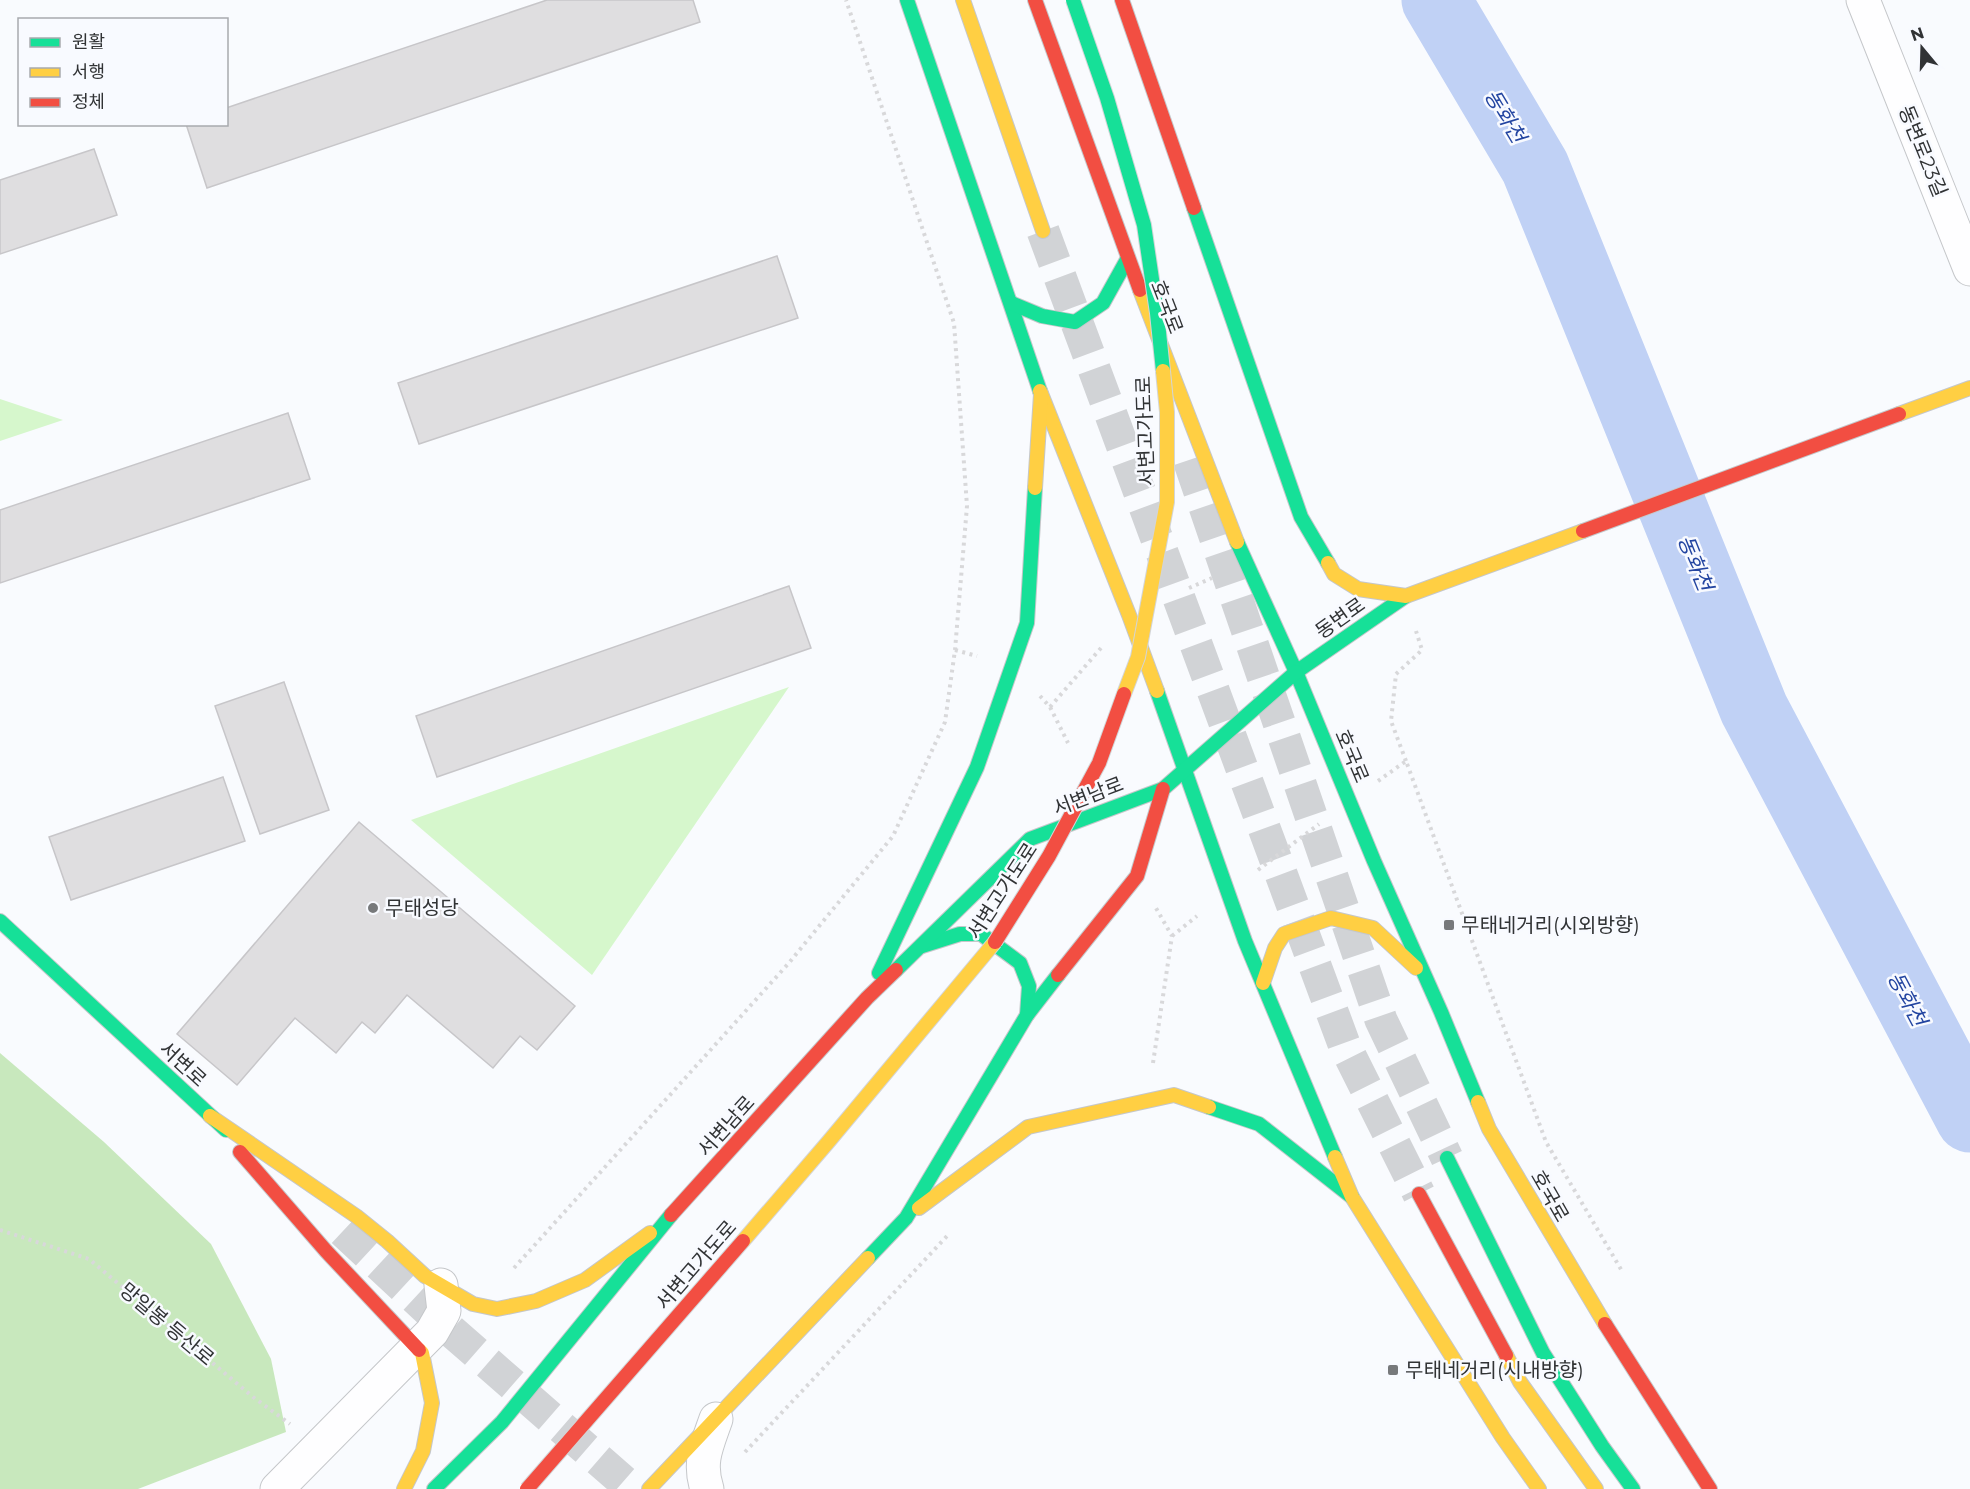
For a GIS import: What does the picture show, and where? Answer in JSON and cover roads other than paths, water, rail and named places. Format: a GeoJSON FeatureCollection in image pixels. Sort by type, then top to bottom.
{"type":"FeatureCollection","features":[{"type":"Feature","properties":{"kind":"main road"},"geometry":{"type":"LineString","coordinates":[[907,0],[1041,394],[1130,615],[1245,941],[1352,1197],[1503,1438],[1539,1489]]}},
{"type":"Feature","properties":{"kind":"main road"},"geometry":{"type":"LineString","coordinates":[[963,0],[1043,231]]}},
{"type":"Feature","properties":{"kind":"main road","name":"호국로"},"geometry":{"type":"LineString","coordinates":[[1035,0],[1128,258],[1245,563],[1296,672],[1489,1129],[1584,1291],[1710,1489]]}},
{"type":"Feature","properties":{"kind":"main road","name":"서변고가도로"},"geometry":{"type":"LineString","coordinates":[[527,1489],[829,1141],[994,942],[1049,856],[1099,763],[1138,657],[1167,502],[1167,412],[1157,313],[1143,225],[1107,98],[1073,0]]}},
{"type":"Feature","properties":{"kind":"main road"},"geometry":{"type":"LineString","coordinates":[[1122,0],[1301,517],[1334,574],[1358,589],[1407,596],[1966,390]]}},
{"type":"Feature","properties":{"kind":"main road"},"geometry":{"type":"LineString","coordinates":[[1011,303],[1042,316],[1075,322],[1103,303],[1128,258]]}},
{"type":"Feature","properties":{"kind":"main road"},"geometry":{"type":"LineString","coordinates":[[867,998],[977,767],[1028,623],[1041,394]]}},
{"type":"Feature","properties":{"kind":"main road","name":"동변로"},"geometry":{"type":"LineString","coordinates":[[1163,789],[1296,672],[1407,596]]}},
{"type":"Feature","properties":{"kind":"main road"},"geometry":{"type":"LineString","coordinates":[[906,1218],[1027,1015],[1137,876],[1163,789]]}},
{"type":"Feature","properties":{"kind":"main road","name":"서변남로"},"geometry":{"type":"LineString","coordinates":[[434,1489],[502,1422],[666,1221],[867,998],[917,947],[1030,839],[1163,789]]}},
{"type":"Feature","properties":{"kind":"main road"},"geometry":{"type":"LineString","coordinates":[[1263,982],[1275,948],[1284,934],[1331,918],[1373,928],[1426,978]]}},
{"type":"Feature","properties":{"kind":"main road","name":"서변로"},"geometry":{"type":"LineString","coordinates":[[0,921],[210,1116],[308,1200]]}},
{"type":"Feature","properties":{"kind":"main road"},"geometry":{"type":"LineString","coordinates":[[917,947],[960,934],[981,934],[1020,963],[1029,986],[1027,1015]]}},
{"type":"Feature","properties":{"kind":"main road"},"geometry":{"type":"LineString","coordinates":[[649,1489],[906,1218],[1028,1126],[1174,1095],[1259,1124],[1352,1197]]}},
{"type":"Feature","properties":{"kind":"main road"},"geometry":{"type":"LineString","coordinates":[[210,1116],[356,1216],[425,1276],[473,1304],[497,1309],[536,1301],[585,1280],[666,1221]]}},
{"type":"Feature","properties":{"kind":"main road"},"geometry":{"type":"LineString","coordinates":[[210,1116],[326,1251],[422,1353],[432,1403],[423,1451],[404,1489]]}},
{"type":"Feature","properties":{"kind":"main road"},"geometry":{"type":"LineString","coordinates":[[1447,1158],[1543,1353],[1602,1446],[1633,1489]]}},
{"type":"Feature","properties":{"kind":"main road"},"geometry":{"type":"LineString","coordinates":[[1419,1194],[1520,1382],[1596,1489]]}},
{"type":"Feature","properties":{"kind":"street","name":"동변로23길"},"geometry":{"type":"LineString","coordinates":[[1863,0],[1970,269]]}},
{"type":"Feature","properties":{"kind":"street"},"geometry":{"type":"LineString","coordinates":[[277,1489],[432,1332],[444,1311],[441,1285]]}},
{"type":"Feature","properties":{"kind":"street"},"geometry":{"type":"LineString","coordinates":[[707,1489],[702,1474],[703,1455],[716,1419]]}},
{"type":"Feature","properties":{"kind":"waterway","name":"동화천"},"geometry":{"type":"LineString","coordinates":[[1436,0],[1535,167],[1754,709],[1970,1118]]}},
{"type":"Feature","properties":{"kind":"tunnel"},"geometry":{"type":"LineString","coordinates":[[1043,231],[1344,1044],[1419,1194]]}},
{"type":"Feature","properties":{"kind":"tunnel"},"geometry":{"type":"LineString","coordinates":[[1189,460],[1381,1020],[1447,1158]]}},
{"type":"Feature","properties":{"kind":"tunnel"},"geometry":{"type":"LineString","coordinates":[[343,1231],[441,1322],[632,1489]]}},
{"type":"Feature","properties":{"kind":"place","name":"무태성당"},"geometry":{"type":"Point","coordinates":[373,908]}},
{"type":"Feature","properties":{"kind":"place","name":"무태네거리(시외방향)"},"geometry":{"type":"Point","coordinates":[1449,925]}},
{"type":"Feature","properties":{"kind":"place","name":"무태네거리(시내방향)"},"geometry":{"type":"Point","coordinates":[1393,1370]}}]}
